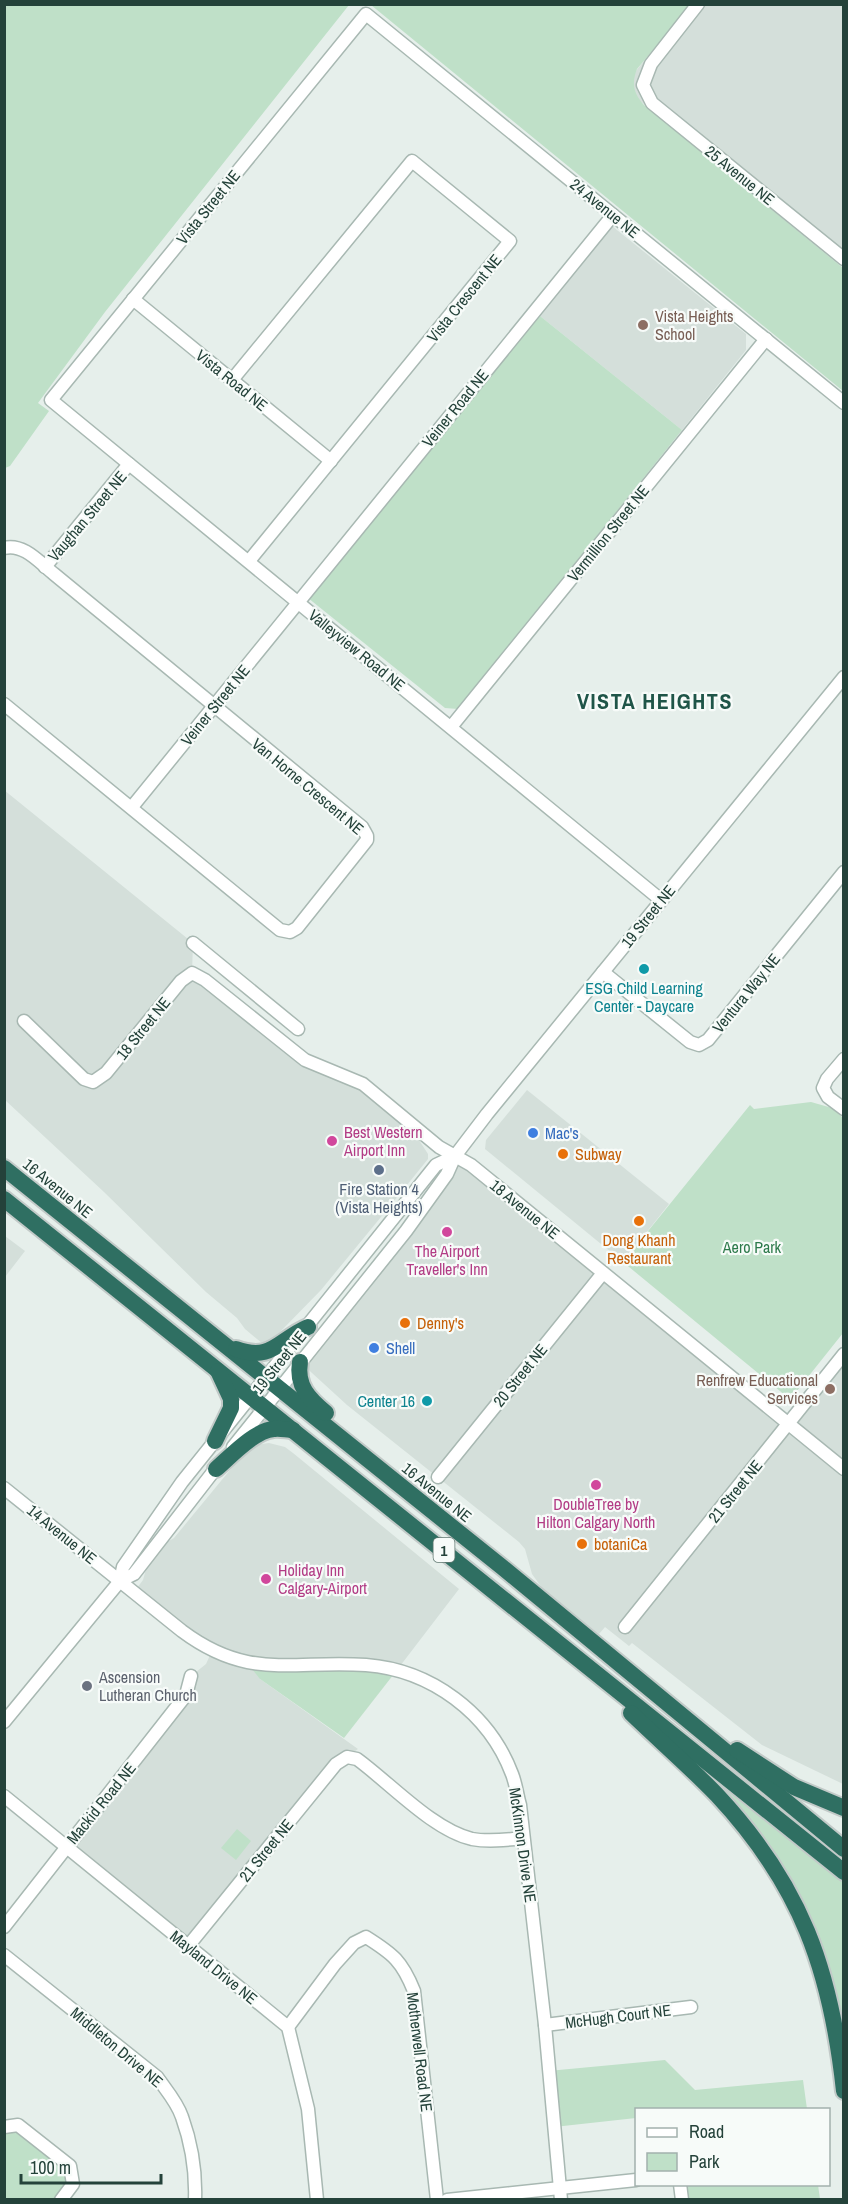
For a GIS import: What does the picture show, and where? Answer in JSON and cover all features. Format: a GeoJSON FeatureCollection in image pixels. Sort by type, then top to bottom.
{"type":"FeatureCollection","features":[{"type":"Feature","properties":{"kind":"highway","name":"16 Avenue NE"},"geometry":{"type":"LineString","coordinates":[[4,1168],[412,1495],[843,1849]]}},
{"type":"Feature","properties":{"kind":"highway","name":"1"},"geometry":{"type":"LineString","coordinates":[[4,1199],[217,1367],[843,1872]]}},
{"type":"Feature","properties":{"kind":"highway"},"geometry":{"type":"LineString","coordinates":[[227,1345],[252,1354],[264,1353],[277,1347],[292,1334],[308,1327]]}},
{"type":"Feature","properties":{"kind":"highway"},"geometry":{"type":"LineString","coordinates":[[300,1362],[298,1372],[305,1393],[403,1476],[412,1495]]}},
{"type":"Feature","properties":{"kind":"highway"},"geometry":{"type":"LineString","coordinates":[[215,1441],[231,1408],[231,1399],[217,1367]]}},
{"type":"Feature","properties":{"kind":"highway"},"geometry":{"type":"LineString","coordinates":[[216,1469],[266,1430],[293,1430]]}},
{"type":"Feature","properties":{"kind":"highway"},"geometry":{"type":"LineString","coordinates":[[595,1671],[618,1700],[699,1777],[735,1815],[763,1851],[787,1888],[807,1927],[821,1966],[834,2019],[843,2091]]}},
{"type":"Feature","properties":{"kind":"highway"},"geometry":{"type":"LineString","coordinates":[[668,1706],[706,1727],[780,1779],[843,1808]]}},
{"type":"Feature","properties":{"kind":"street","name":"25 Avenue NE"},"geometry":{"type":"LineString","coordinates":[[698,4],[651,64],[643,85],[652,103],[843,259]]}},
{"type":"Feature","properties":{"kind":"street","name":"24 Avenue NE"},"geometry":{"type":"LineString","coordinates":[[366,14],[843,403]]}},
{"type":"Feature","properties":{"kind":"street","name":"Vista Street NE"},"geometry":{"type":"LineString","coordinates":[[51,400],[366,14]]}},
{"type":"Feature","properties":{"kind":"street","name":"Vista Crescent NE"},"geometry":{"type":"LineString","coordinates":[[232,380],[412,160],[510,241],[249,561]]}},
{"type":"Feature","properties":{"kind":"street","name":"Veiner Road NE"},"geometry":{"type":"LineString","coordinates":[[299,602],[303,594],[613,215]]}},
{"type":"Feature","properties":{"kind":"street","name":"Vista Road NE"},"geometry":{"type":"LineString","coordinates":[[133,299],[331,461]]}},
{"type":"Feature","properties":{"kind":"street","name":"Vermillion Street NE"},"geometry":{"type":"LineString","coordinates":[[451,727],[766,339]]}},
{"type":"Feature","properties":{"kind":"street","name":"Valleyview Road NE"},"geometry":{"type":"LineString","coordinates":[[51,400],[661,900]]}},
{"type":"Feature","properties":{"kind":"street","name":"Vaughan Street NE"},"geometry":{"type":"LineString","coordinates":[[45,567],[129,464]]}},
{"type":"Feature","properties":{"kind":"street","name":"Van Horne Crescent NE"},"geometry":{"type":"LineString","coordinates":[[4,548],[15,546],[22,549],[45,567],[365,832],[366,844],[297,928],[290,932],[280,930],[4,704]]}},
{"type":"Feature","properties":{"kind":"street","name":"Veiner Street NE"},"geometry":{"type":"LineString","coordinates":[[132,807],[299,602]]}},
{"type":"Feature","properties":{"kind":"street","name":"19 Street NE"},"geometry":{"type":"LineString","coordinates":[[273,1383],[300,1362],[406,1231],[447,1174],[455,1156],[843,677]]}},
{"type":"Feature","properties":{"kind":"street","name":"Ventura Way NE"},"geometry":{"type":"LineString","coordinates":[[603,972],[690,1042],[699,1045],[708,1040],[843,872]]}},
{"type":"Feature","properties":{"kind":"street"},"geometry":{"type":"LineString","coordinates":[[193,943],[298,1029]]}},
{"type":"Feature","properties":{"kind":"street","name":"18 Avenue NE"},"geometry":{"type":"LineString","coordinates":[[192,973],[205,980],[305,1060],[363,1084],[439,1147],[471,1165],[843,1469]]}},
{"type":"Feature","properties":{"kind":"street","name":"18 Street NE"},"geometry":{"type":"LineString","coordinates":[[24,1021],[84,1079],[93,1082],[106,1073],[181,981],[192,973]]}},
{"type":"Feature","properties":{"kind":"street"},"geometry":{"type":"LineString","coordinates":[[843,1059],[827,1079],[824,1088],[828,1096],[843,1109]]}},
{"type":"Feature","properties":{"kind":"street","name":"19 Street NE"},"geometry":{"type":"LineString","coordinates":[[120,1581],[123,1567],[182,1482],[215,1441],[258,1401],[273,1383],[308,1327],[436,1165],[455,1156]]}},
{"type":"Feature","properties":{"kind":"street","name":"20 Street NE"},"geometry":{"type":"LineString","coordinates":[[438,1477],[603,1273]]}},
{"type":"Feature","properties":{"kind":"street","name":"21 Street NE"},"geometry":{"type":"LineString","coordinates":[[625,1627],[843,1354]]}},
{"type":"Feature","properties":{"kind":"street","name":"19 Street NE"},"geometry":{"type":"LineString","coordinates":[[4,1722],[120,1581],[134,1574],[216,1469],[258,1401]]}},
{"type":"Feature","properties":{"kind":"street","name":"14 Avenue NE"},"geometry":{"type":"LineString","coordinates":[[6,1492],[120,1581]]}},
{"type":"Feature","properties":{"kind":"street","name":"McKinnon Drive NE"},"geometry":{"type":"LineString","coordinates":[[120,1581],[195,1641],[228,1658],[268,1666],[382,1667],[416,1676],[460,1701],[483,1724],[506,1760],[513,1776],[517,1796],[545,2025],[561,2194]]}},
{"type":"Feature","properties":{"kind":"street","name":"Mackid Road NE"},"geometry":{"type":"LineString","coordinates":[[4,1927],[186,1695],[191,1676]]}},
{"type":"Feature","properties":{"kind":"street","name":"21 Street NE"},"geometry":{"type":"LineString","coordinates":[[189,1945],[329,1772],[347,1757],[357,1759],[433,1820],[449,1830],[471,1839],[523,1838]]}},
{"type":"Feature","properties":{"kind":"street","name":"Mayland Drive NE"},"geometry":{"type":"LineString","coordinates":[[4,1796],[288,2027]]}},
{"type":"Feature","properties":{"kind":"street","name":"Motherwell Road NE"},"geometry":{"type":"LineString","coordinates":[[288,2027],[330,1970],[354,1943],[366,1937],[391,1953],[399,1962],[406,1971],[414,1991],[437,2199]]}},
{"type":"Feature","properties":{"kind":"street","name":"Middleton Drive NE"},"geometry":{"type":"LineString","coordinates":[[4,1955],[157,2078],[182,2115],[190,2148],[195,2199]]}},
{"type":"Feature","properties":{"kind":"street","name":"McHugh Court NE"},"geometry":{"type":"LineString","coordinates":[[545,2025],[691,2007]]}},
{"type":"Feature","properties":{"kind":"street"},"geometry":{"type":"LineString","coordinates":[[288,2027],[308,2109],[317,2199]]}},
{"type":"Feature","properties":{"kind":"street"},"geometry":{"type":"LineString","coordinates":[[4,2127],[18,2125],[70,2166],[73,2184],[61,2199]]}},
{"type":"Feature","properties":{"kind":"street"},"geometry":{"type":"LineString","coordinates":[[447,2199],[561,2194],[635,2180]]}},
{"type":"Feature","properties":{"kind":"shaded area"},"geometry":{"type":"Polygon","coordinates":[[[689,5],[843,5],[843,268],[623,87],[689,5]]]}},
{"type":"Feature","properties":{"kind":"shaded area","name":"Vista Heights School"},"geometry":{"type":"Polygon","coordinates":[[[612,226],[746,334],[746,350],[682,430],[540,316],[612,226]]]}},
{"type":"Feature","properties":{"kind":"shaded area"},"geometry":{"type":"Polygon","coordinates":[[[4,790],[193,943],[192,973],[285,1045],[363,1084],[406,1120],[428,1154],[428,1159],[407,1185],[402,1187],[404,1189],[321,1290],[280,1332],[263,1344],[5,1100],[4,790]]]}},
{"type":"Feature","properties":{"kind":"shaded area"},"geometry":{"type":"Polygon","coordinates":[[[527,1090],[669,1204],[623,1262],[485,1149],[486,1140],[527,1090]]]}},
{"type":"Feature","properties":{"kind":"shaded area"},"geometry":{"type":"Polygon","coordinates":[[[455,1156],[788,1424],[843,1354],[843,1784],[762,1745],[632,1643],[629,1646],[605,1627],[599,1634],[542,1588],[532,1574],[525,1549],[519,1542],[347,1405],[300,1362],[455,1156]]]}},
{"type":"Feature","properties":{"kind":"shaded area"},"geometry":{"type":"Polygon","coordinates":[[[5,1236],[25,1251],[5,1277],[5,1236]]]}},
{"type":"Feature","properties":{"kind":"shaded area"},"geometry":{"type":"Polygon","coordinates":[[[269,1443],[285,1447],[293,1453],[459,1589],[397,1670],[260,1679],[358,1749],[347,1757],[189,1945],[66,1846],[175,1709],[191,1676],[206,1664],[212,1651],[134,1592],[143,1580],[146,1569],[167,1542],[174,1538],[244,1453],[254,1445],[269,1443]]]}},
{"type":"Feature","properties":{"kind":"green space"},"geometry":{"type":"Polygon","coordinates":[[[4,5],[349,5],[105,312],[38,403],[49,411],[10,466],[5,468],[4,5]]]}},
{"type":"Feature","properties":{"kind":"green space"},"geometry":{"type":"Polygon","coordinates":[[[371,5],[691,5],[637,69],[634,79],[636,93],[644,105],[843,268],[843,391],[371,5]]]}},
{"type":"Feature","properties":{"kind":"green space"},"geometry":{"type":"Polygon","coordinates":[[[540,316],[682,430],[458,709],[445,708],[308,598],[540,316]]]}},
{"type":"Feature","properties":{"kind":"green space","name":"Aero Park"},"geometry":{"type":"Polygon","coordinates":[[[811,1102],[832,1108],[843,1118],[843,1333],[796,1392],[786,1396],[623,1262],[750,1105],[754,1109],[811,1102]]]}},
{"type":"Feature","properties":{"kind":"green space"},"geometry":{"type":"Polygon","coordinates":[[[247,1663],[397,1670],[344,1738],[260,1679],[247,1663]]]}},
{"type":"Feature","properties":{"kind":"green space"},"geometry":{"type":"Polygon","coordinates":[[[722,1787],[843,1881],[843,2050],[830,1978],[720,1790],[722,1787]]]}},
{"type":"Feature","properties":{"kind":"green space"},"geometry":{"type":"Polygon","coordinates":[[[237,1829],[251,1841],[236,1860],[221,1848],[237,1829]]]}},
{"type":"Feature","properties":{"kind":"green space"},"geometry":{"type":"Polygon","coordinates":[[[665,2060],[695,2090],[803,2080],[807,2108],[635,2108],[635,2118],[554,2127],[548,2071],[665,2060]]]}},
{"type":"Feature","properties":{"kind":"green space"},"geometry":{"type":"Polygon","coordinates":[[[18,2125],[70,2166],[73,2184],[61,2199],[5,2199],[4,2127],[18,2125]]]}},
{"type":"Feature","properties":{"kind":"green space"},"geometry":{"type":"Polygon","coordinates":[[[680,2186],[818,2186],[820,2199],[682,2199],[680,2186]]]}},
{"type":"Feature","properties":{"kind":"place","name":"Vista Heights School"},"geometry":{"type":"Point","coordinates":[643,325]}},
{"type":"Feature","properties":{"kind":"place","name":"ESG Child Learning Center - Daycare"},"geometry":{"type":"Point","coordinates":[644,969]}},
{"type":"Feature","properties":{"kind":"place","name":"Mac's"},"geometry":{"type":"Point","coordinates":[533,1133]}},
{"type":"Feature","properties":{"kind":"place","name":"Best Western Airport Inn"},"geometry":{"type":"Point","coordinates":[332,1141]}},
{"type":"Feature","properties":{"kind":"place","name":"Subway"},"geometry":{"type":"Point","coordinates":[563,1154]}},
{"type":"Feature","properties":{"kind":"place","name":"Fire Station 4 (Vista Heights)"},"geometry":{"type":"Point","coordinates":[379,1170]}},
{"type":"Feature","properties":{"kind":"place","name":"Dong Khanh Restaurant"},"geometry":{"type":"Point","coordinates":[639,1221]}},
{"type":"Feature","properties":{"kind":"place","name":"The Airport Traveller's Inn"},"geometry":{"type":"Point","coordinates":[447,1232]}},
{"type":"Feature","properties":{"kind":"place","name":"Denny's"},"geometry":{"type":"Point","coordinates":[405,1323]}},
{"type":"Feature","properties":{"kind":"place","name":"Shell"},"geometry":{"type":"Point","coordinates":[374,1348]}},
{"type":"Feature","properties":{"kind":"place","name":"Renfrew Educational Services"},"geometry":{"type":"Point","coordinates":[830,1389]}},
{"type":"Feature","properties":{"kind":"place","name":"Center 16"},"geometry":{"type":"Point","coordinates":[427,1401]}},
{"type":"Feature","properties":{"kind":"place","name":"DoubleTree by Hilton Calgary North"},"geometry":{"type":"Point","coordinates":[596,1485]}},
{"type":"Feature","properties":{"kind":"place","name":"botaniCa"},"geometry":{"type":"Point","coordinates":[582,1544]}},
{"type":"Feature","properties":{"kind":"place","name":"Holiday Inn Calgary-Airport"},"geometry":{"type":"Point","coordinates":[266,1579]}},
{"type":"Feature","properties":{"kind":"place","name":"Ascension Lutheran Church"},"geometry":{"type":"Point","coordinates":[87,1686]}},
{"type":"Feature","properties":{"kind":"district","name":"VISTA HEIGHTS"},"geometry":{"type":"Point","coordinates":[655,701]}}]}
